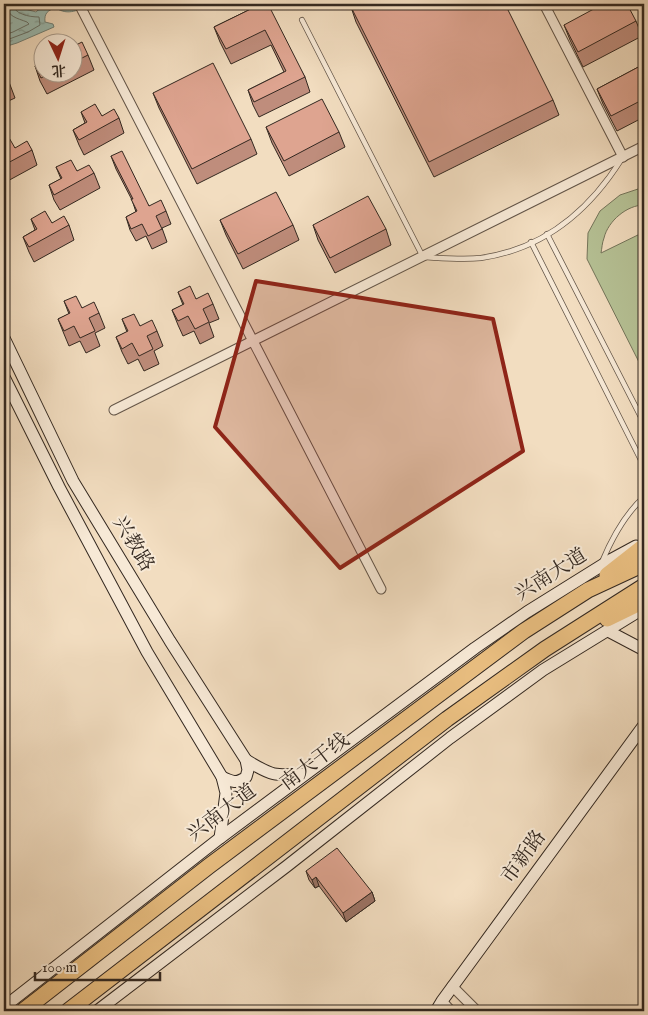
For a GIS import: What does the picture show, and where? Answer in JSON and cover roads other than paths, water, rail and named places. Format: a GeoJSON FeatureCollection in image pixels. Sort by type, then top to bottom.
{"type":"FeatureCollection","features":[{"type":"Feature","properties":{"kind":"highway"},"geometry":{"type":"LineString","coordinates":[[588,590],[644,544]]}},
{"type":"Feature","properties":{"kind":"highway","name":"南大干线"},"geometry":{"type":"LineString","coordinates":[[23,1011],[209,866],[512,640],[588,590],[644,564]]}},
{"type":"Feature","properties":{"kind":"highway"},"geometry":{"type":"LineString","coordinates":[[68,1011],[447,719],[545,649],[644,586]]}},
{"type":"Feature","properties":{"kind":"highway"},"geometry":{"type":"LineString","coordinates":[[545,649],[644,601]]}},
{"type":"Feature","properties":{"kind":"main road","name":"兴教路"},"geometry":{"type":"LineString","coordinates":[[4,338],[74,480],[170,641],[246,760]]}},
{"type":"Feature","properties":{"kind":"main road","name":"兴教路"},"geometry":{"type":"LineString","coordinates":[[4,377],[59,487],[147,652],[222,777]]}},
{"type":"Feature","properties":{"kind":"main road","name":"兴南大道"},"geometry":{"type":"LineString","coordinates":[[4,1007],[220,838],[475,648],[527,612],[600,566],[644,544]]}},
{"type":"Feature","properties":{"kind":"main road"},"geometry":{"type":"LineString","coordinates":[[97,1011],[295,860],[450,738],[543,670],[644,608]]}},
{"type":"Feature","properties":{"kind":"main road"},"geometry":{"type":"LineString","coordinates":[[608,631],[644,650]]}},
{"type":"Feature","properties":{"kind":"main road","name":"市新路"},"geometry":{"type":"LineString","coordinates":[[439,1006],[644,725]]}},
{"type":"Feature","properties":{"kind":"main road"},"geometry":{"type":"LineString","coordinates":[[246,760],[277,776],[305,774]]}},
{"type":"Feature","properties":{"kind":"main road"},"geometry":{"type":"LineString","coordinates":[[222,777],[232,782],[239,782],[246,777],[248,770],[246,760]]}},
{"type":"Feature","properties":{"kind":"main road"},"geometry":{"type":"LineString","coordinates":[[220,838],[226,793],[222,777]]}},
{"type":"Feature","properties":{"kind":"street"},"geometry":{"type":"LineString","coordinates":[[79,4],[381,588]]}},
{"type":"Feature","properties":{"kind":"street"},"geometry":{"type":"LineString","coordinates":[[544,4],[623,157]]}},
{"type":"Feature","properties":{"kind":"street"},"geometry":{"type":"LineString","coordinates":[[114,410],[644,146]]}},
{"type":"Feature","properties":{"kind":"street"},"geometry":{"type":"LineString","coordinates":[[452,986],[478,1011]]}},
{"type":"Feature","properties":{"kind":"street"},"geometry":{"type":"LineString","coordinates":[[439,1006],[451,1011]]}},
{"type":"Feature","properties":{"kind":"lane"},"geometry":{"type":"LineString","coordinates":[[302,20],[423,257],[481,258],[510,250],[547,234],[567,223],[588,204],[607,182],[623,157]]}},
{"type":"Feature","properties":{"kind":"lane"},"geometry":{"type":"LineString","coordinates":[[547,234],[644,423]]}},
{"type":"Feature","properties":{"kind":"lane"},"geometry":{"type":"LineString","coordinates":[[531,242],[644,466]]}},
{"type":"Feature","properties":{"kind":"lane"},"geometry":{"type":"LineString","coordinates":[[600,566],[622,521],[644,497]]}},
{"type":"Feature","properties":{"kind":"water"},"geometry":{"type":"Polygon","coordinates":[[[4,4],[16,4],[18,7],[36,12],[45,4],[91,4],[69,12],[56,8],[51,10],[46,14],[45,22],[53,24],[54,27],[42,32],[32,32],[32,37],[4,47],[4,4]]]}}]}
